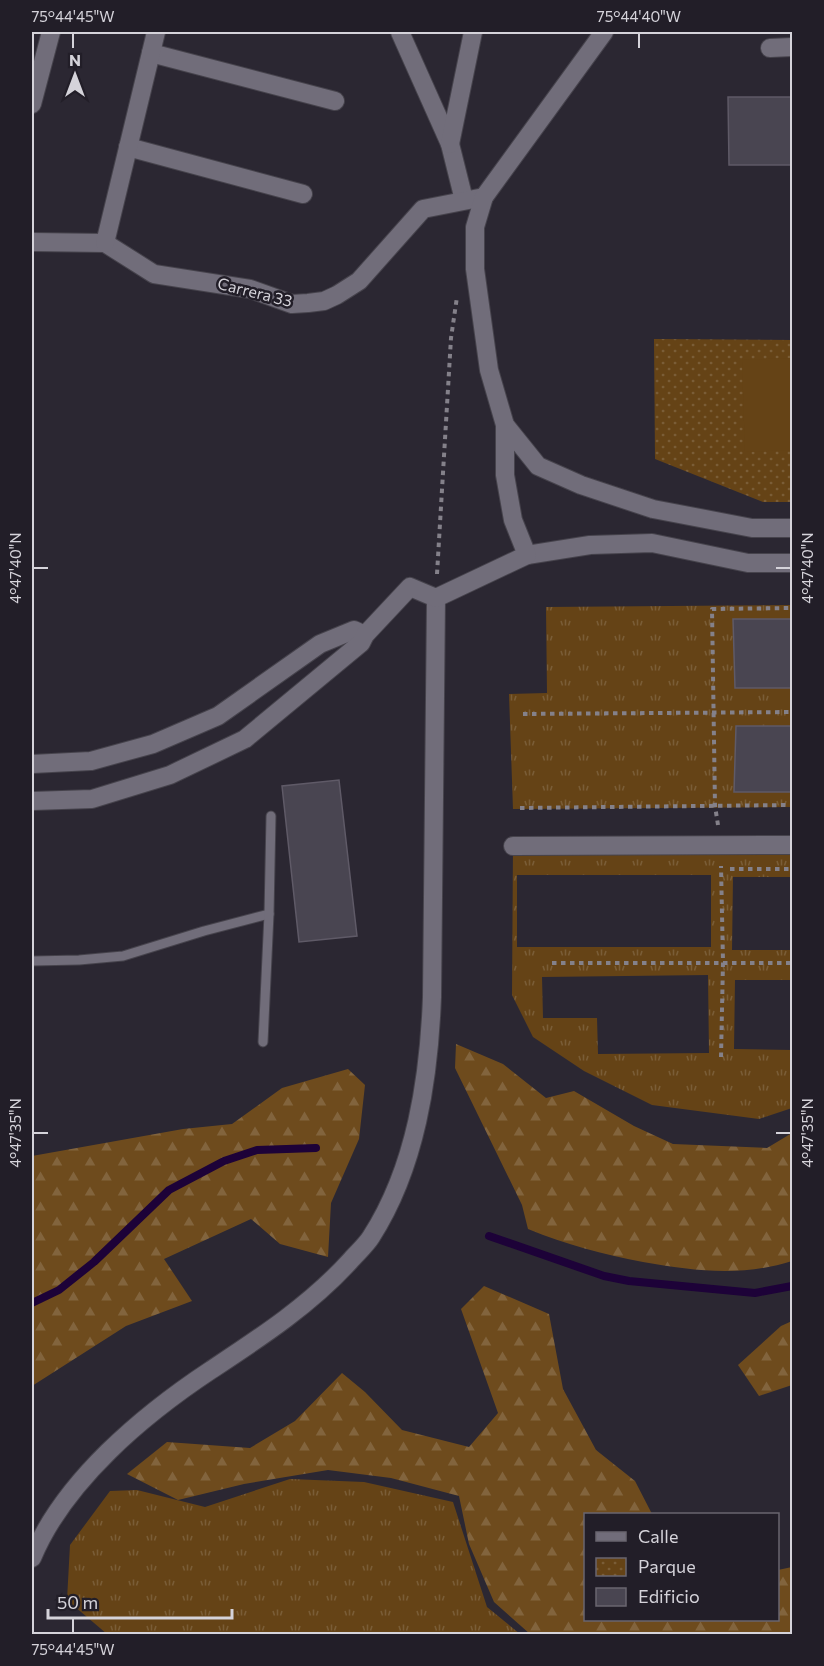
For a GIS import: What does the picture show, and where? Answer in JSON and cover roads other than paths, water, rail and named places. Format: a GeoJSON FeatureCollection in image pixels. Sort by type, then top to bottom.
{"type":"FeatureCollection","features":[{"type":"Feature","properties":{"kind":"street"},"geometry":{"type":"LineString","coordinates":[[32,104],[51,32]]}},
{"type":"Feature","properties":{"kind":"street"},"geometry":{"type":"LineString","coordinates":[[32,242],[105,243],[156,32]]}},
{"type":"Feature","properties":{"kind":"street"},"geometry":{"type":"LineString","coordinates":[[400,32],[450,144],[464,200]]}},
{"type":"Feature","properties":{"kind":"street"},"geometry":{"type":"LineString","coordinates":[[450,144],[472,32]]}},
{"type":"Feature","properties":{"kind":"street"},"geometry":{"type":"LineString","coordinates":[[527,555],[513,520],[505,475],[505,425],[489,370],[475,269],[475,227],[484,197],[604,32]]}},
{"type":"Feature","properties":{"kind":"street"},"geometry":{"type":"LineString","coordinates":[[770,48],[792,48]]}},
{"type":"Feature","properties":{"kind":"street"},"geometry":{"type":"LineString","coordinates":[[151,53],[335,101]]}},
{"type":"Feature","properties":{"kind":"street"},"geometry":{"type":"LineString","coordinates":[[128,147],[303,194]]}},
{"type":"Feature","properties":{"kind":"street","name":"Carrera 33"},"geometry":{"type":"LineString","coordinates":[[105,243],[154,274],[250,289],[292,304],[316,302],[337,296],[359,281],[423,209],[484,197]]}},
{"type":"Feature","properties":{"kind":"street"},"geometry":{"type":"LineString","coordinates":[[505,425],[538,466],[581,485],[653,509],[752,528],[792,528]]}},
{"type":"Feature","properties":{"kind":"street"},"geometry":{"type":"LineString","coordinates":[[32,801],[92,799],[170,776],[245,739],[361,643],[365,635],[410,587],[436,598],[527,555],[590,545],[652,543],[748,563],[792,563]]}},
{"type":"Feature","properties":{"kind":"street"},"geometry":{"type":"LineString","coordinates":[[32,1558],[50,1522],[64,1502],[118,1443],[180,1392],[281,1323],[343,1268],[371,1238],[399,1179],[418,1118],[429,1043],[436,598]]}},
{"type":"Feature","properties":{"kind":"street"},"geometry":{"type":"LineString","coordinates":[[32,764],[91,761],[153,744],[218,716],[320,644],[354,630],[365,635]]}},
{"type":"Feature","properties":{"kind":"street"},"geometry":{"type":"LineString","coordinates":[[513,846],[792,845]]}},
{"type":"Feature","properties":{"kind":"lane"},"geometry":{"type":"LineString","coordinates":[[263,1042],[269,914],[270,816]]}},
{"type":"Feature","properties":{"kind":"lane"},"geometry":{"type":"LineString","coordinates":[[32,961],[123,956],[269,914]]}},
{"type":"Feature","properties":{"kind":"waterway"},"geometry":{"type":"LineString","coordinates":[[32,1303],[59,1290],[94,1262],[169,1190],[224,1161],[257,1150],[316,1148]]}},
{"type":"Feature","properties":{"kind":"waterway"},"geometry":{"type":"LineString","coordinates":[[489,1236],[604,1276],[629,1281],[755,1293],[792,1286]]}}]}
